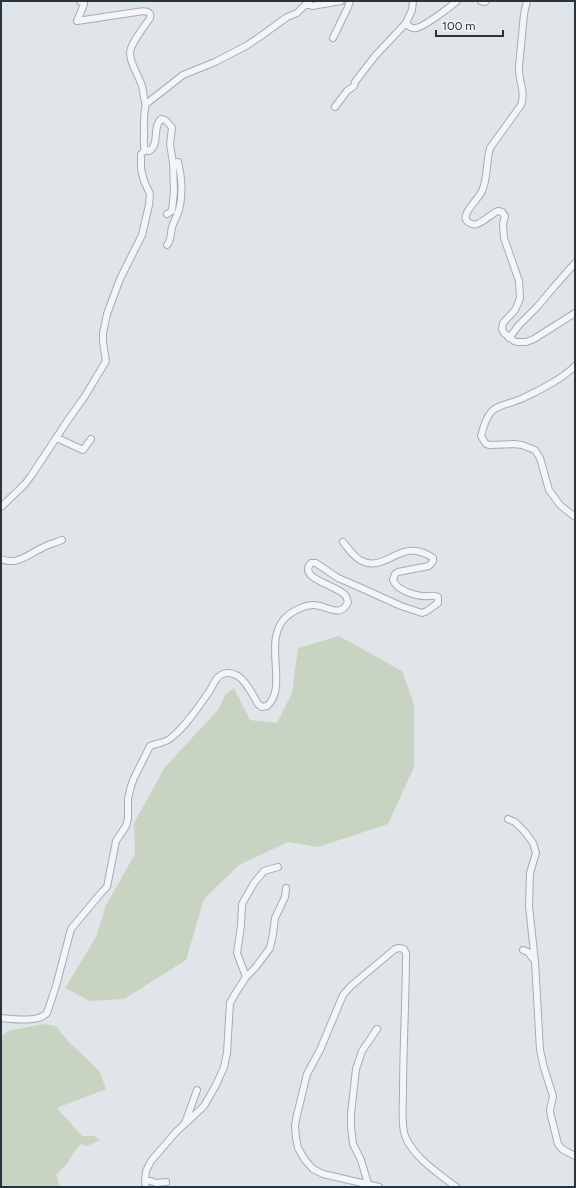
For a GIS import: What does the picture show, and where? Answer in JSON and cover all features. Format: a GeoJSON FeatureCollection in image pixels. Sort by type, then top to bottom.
{"type":"FeatureCollection","features":[{"type":"Feature","properties":{"kind":"street"},"geometry":{"type":"LineString","coordinates":[[146,104],[178,79],[246,46],[287,17],[296,13],[307,3],[312,6],[341,1]]}},
{"type":"Feature","properties":{"kind":"street"},"geometry":{"type":"LineString","coordinates":[[332,38],[350,1]]}},
{"type":"Feature","properties":{"kind":"street"},"geometry":{"type":"LineString","coordinates":[[335,107],[347,91],[354,86],[355,82],[375,56],[406,22],[412,10],[413,1]]}},
{"type":"Feature","properties":{"kind":"street"},"geometry":{"type":"LineString","coordinates":[[406,22],[410,27],[418,28],[457,1]]}},
{"type":"Feature","properties":{"kind":"street"},"geometry":{"type":"LineString","coordinates":[[481,1],[486,1]]}},
{"type":"Feature","properties":{"kind":"street"},"geometry":{"type":"LineString","coordinates":[[527,1],[518,66],[523,99],[521,105],[490,148],[483,189],[467,212],[466,218],[469,223],[476,224],[498,211],[502,212],[505,216],[503,224],[504,238],[518,275],[520,286],[518,306],[505,320],[502,326],[504,333],[509,338],[517,342],[530,341],[575,313]]}},
{"type":"Feature","properties":{"kind":"street"},"geometry":{"type":"LineString","coordinates":[[84,2],[77,21],[143,11],[150,13],[151,15],[130,52],[142,86],[144,101],[146,104],[143,124],[144,147],[146,150]]}},
{"type":"Feature","properties":{"kind":"street"},"geometry":{"type":"LineString","coordinates":[[1,507],[31,476],[85,396],[106,361],[103,334],[107,314],[120,278],[142,235],[149,205],[150,194],[144,181],[141,169],[140,154],[146,150],[151,150],[155,143],[158,121],[161,119],[165,120],[172,128],[170,144],[173,163],[174,191],[172,211],[167,214]]}},
{"type":"Feature","properties":{"kind":"street"},"geometry":{"type":"LineString","coordinates":[[167,245],[171,240],[171,229],[179,207],[182,193],[181,172],[178,162],[173,163]]}},
{"type":"Feature","properties":{"kind":"street"},"geometry":{"type":"LineString","coordinates":[[509,338],[575,264]]}},
{"type":"Feature","properties":{"kind":"street"},"geometry":{"type":"LineString","coordinates":[[575,366],[566,374],[524,398],[490,412],[481,436],[486,444],[514,444],[522,445],[534,450],[540,458],[544,477],[549,490],[560,505],[575,517]]}},
{"type":"Feature","properties":{"kind":"street"},"geometry":{"type":"LineString","coordinates":[[57,438],[82,450],[91,439]]}},
{"type":"Feature","properties":{"kind":"street"},"geometry":{"type":"LineString","coordinates":[[1,559],[8,562],[22,559],[43,547],[62,540]]}},
{"type":"Feature","properties":{"kind":"street"},"geometry":{"type":"LineString","coordinates":[[1,1018],[33,1019],[40,1018],[47,1013],[72,929],[107,887],[116,841],[126,826],[128,819],[128,799],[131,786],[150,746],[166,742],[177,733],[210,691],[216,680],[222,675],[231,673],[237,675],[243,680],[258,704],[262,707],[267,706],[272,702],[275,691],[276,636],[284,618],[296,610],[312,605],[337,611],[345,608],[348,602],[345,595],[310,575],[308,566],[311,563],[316,563],[338,578],[401,606],[422,613],[438,603],[438,596],[413,594],[396,586],[393,580],[395,574],[398,572],[429,566],[433,561],[433,558],[430,556],[419,551],[409,550],[380,562],[368,563],[360,560],[350,552],[343,542]]}},
{"type":"Feature","properties":{"kind":"street"},"geometry":{"type":"LineString","coordinates":[[508,819],[514,822],[525,832],[533,843],[536,853],[530,873],[529,906],[535,962],[540,1050],[553,1096],[550,1110],[559,1146],[575,1156]]}},
{"type":"Feature","properties":{"kind":"street"},"geometry":{"type":"LineString","coordinates":[[246,977],[237,953],[241,926],[242,904],[254,883],[264,871],[278,867]]}},
{"type":"Feature","properties":{"kind":"street"},"geometry":{"type":"LineString","coordinates":[[146,1187],[145,1179],[151,1161],[176,1132],[204,1106],[223,1070],[228,1045],[230,1003],[246,977],[270,948],[275,918],[285,897],[286,888]]}},
{"type":"Feature","properties":{"kind":"street"},"geometry":{"type":"LineString","coordinates":[[379,1187],[323,1174],[313,1169],[305,1160],[298,1148],[295,1125],[307,1074],[320,1050],[343,995],[351,986],[395,949],[399,948],[404,949],[406,953],[403,1077],[404,1131],[407,1140],[419,1156],[456,1187]]}},
{"type":"Feature","properties":{"kind":"street"},"geometry":{"type":"LineString","coordinates":[[523,950],[528,952],[535,962]]}},
{"type":"Feature","properties":{"kind":"street"},"geometry":{"type":"LineString","coordinates":[[368,1184],[361,1160],[353,1144],[351,1114],[356,1069],[362,1050],[377,1029]]}},
{"type":"Feature","properties":{"kind":"street"},"geometry":{"type":"LineString","coordinates":[[184,1124],[197,1090]]}},
{"type":"Feature","properties":{"kind":"street"},"geometry":{"type":"LineString","coordinates":[[145,1179],[156,1184],[166,1182]]}},
{"type":"Feature","properties":{"kind":"green space"},"geometry":{"type":"Polygon","coordinates":[[[339,636],[402,671],[414,704],[414,767],[388,824],[318,847],[288,842],[239,865],[204,899],[186,960],[124,999],[90,1001],[65,988],[96,937],[106,905],[135,854],[134,823],[165,767],[218,710],[225,695],[234,688],[250,720],[277,723],[292,693],[298,648],[339,636]]]}},
{"type":"Feature","properties":{"kind":"green space"},"geometry":{"type":"Polygon","coordinates":[[[43,1024],[56,1026],[67,1040],[100,1072],[106,1089],[57,1108],[82,1136],[95,1136],[100,1140],[87,1146],[81,1144],[74,1152],[67,1164],[56,1175],[60,1187],[1,1187],[1,1036],[8,1031],[43,1024]]]}}]}
